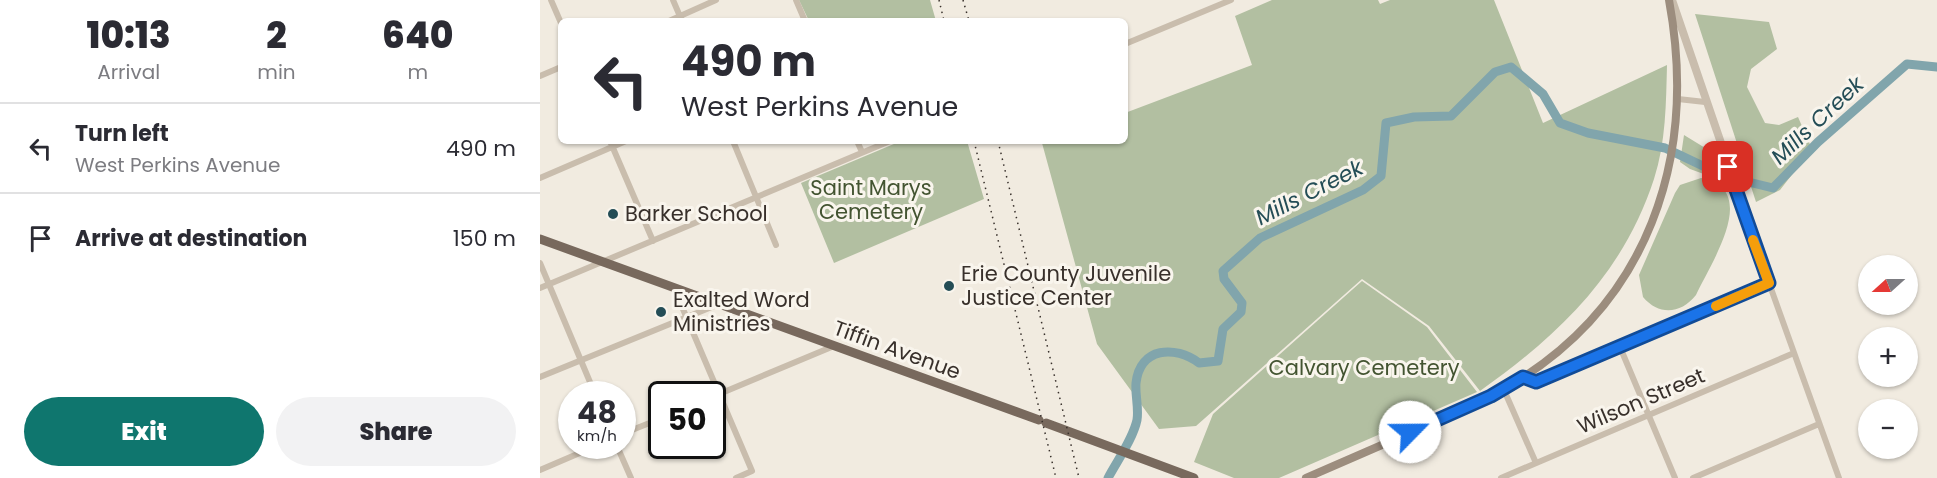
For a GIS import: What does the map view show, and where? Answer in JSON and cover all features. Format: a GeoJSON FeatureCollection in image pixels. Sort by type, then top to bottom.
{"type":"FeatureCollection","features":[{"type":"Feature","properties":{"kind":"main road"},"geometry":{"type":"LineString","coordinates":[[1306,478],[1504,390],[1558,351],[1586,324],[1625,273],[1650,229],[1674,145],[1678,99],[1677,54],[1670,0]]}},
{"type":"Feature","properties":{"kind":"main road","name":"Tiffin Avenue"},"geometry":{"type":"LineString","coordinates":[[540,239],[1194,478]]}},
{"type":"Feature","properties":{"kind":"street"},"geometry":{"type":"LineString","coordinates":[[551,0],[559,18]]}},
{"type":"Feature","properties":{"kind":"street"},"geometry":{"type":"LineString","coordinates":[[673,0],[681,18]]}},
{"type":"Feature","properties":{"kind":"street"},"geometry":{"type":"LineString","coordinates":[[683,18],[716,0]]}},
{"type":"Feature","properties":{"kind":"street"},"geometry":{"type":"LineString","coordinates":[[796,0],[804,18]]}},
{"type":"Feature","properties":{"kind":"street"},"geometry":{"type":"LineString","coordinates":[[1128,43],[1231,0]]}},
{"type":"Feature","properties":{"kind":"street"},"geometry":{"type":"LineString","coordinates":[[1670,0],[1839,478]]}},
{"type":"Feature","properties":{"kind":"street"},"geometry":{"type":"LineString","coordinates":[[540,76],[558,68]]}},
{"type":"Feature","properties":{"kind":"street"},"geometry":{"type":"LineString","coordinates":[[1678,99],[1705,102]]}},
{"type":"Feature","properties":{"kind":"street"},"geometry":{"type":"LineString","coordinates":[[540,178],[611,144],[653,241]]}},
{"type":"Feature","properties":{"kind":"street"},"geometry":{"type":"LineString","coordinates":[[734,144],[776,244]]}},
{"type":"Feature","properties":{"kind":"street"},"geometry":{"type":"LineString","coordinates":[[858,144],[862,152]]}},
{"type":"Feature","properties":{"kind":"street"},"geometry":{"type":"LineString","coordinates":[[540,288],[882,144]]}},
{"type":"Feature","properties":{"kind":"street"},"geometry":{"type":"LineString","coordinates":[[540,263],[590,381]]}},
{"type":"Feature","properties":{"kind":"street"},"geometry":{"type":"LineString","coordinates":[[1523,377],[1536,382],[1769,283]]}},
{"type":"Feature","properties":{"kind":"street"},"geometry":{"type":"LineString","coordinates":[[674,288],[710,381]]}},
{"type":"Feature","properties":{"kind":"street"},"geometry":{"type":"LineString","coordinates":[[540,377],[719,304]]}},
{"type":"Feature","properties":{"kind":"street"},"geometry":{"type":"LineString","coordinates":[[726,392],[834,345]]}},
{"type":"Feature","properties":{"kind":"street"},"geometry":{"type":"LineString","coordinates":[[1620,347],[1675,478]]}},
{"type":"Feature","properties":{"kind":"street","name":"Wilson Street"},"geometry":{"type":"LineString","coordinates":[[1500,478],[1649,417],[1794,353]]}},
{"type":"Feature","properties":{"kind":"street"},"geometry":{"type":"LineString","coordinates":[[1504,390],[1536,463]]}},
{"type":"Feature","properties":{"kind":"street"},"geometry":{"type":"LineString","coordinates":[[726,417],[752,471],[736,478]]}},
{"type":"Feature","properties":{"kind":"street"},"geometry":{"type":"LineString","coordinates":[[1693,478],[1819,424]]}},
{"type":"Feature","properties":{"kind":"street"},"geometry":{"type":"LineString","coordinates":[[540,470],[566,459]]}},
{"type":"Feature","properties":{"kind":"street"},"geometry":{"type":"LineString","coordinates":[[623,459],[631,478]]}},
{"type":"Feature","properties":{"kind":"green space"},"geometry":{"type":"Polygon","coordinates":[[[799,0],[930,0],[935,18],[808,18],[799,0]]]}},
{"type":"Feature","properties":{"kind":"green space"},"geometry":{"type":"Polygon","coordinates":[[[1272,0],[1378,0],[1380,4],[1390,0],[1494,0],[1543,123],[1667,65],[1665,122],[1658,165],[1641,213],[1625,244],[1585,300],[1562,324],[1536,348],[1480,391],[1429,326],[1362,279],[1196,426],[1159,429],[1097,344],[1042,144],[1128,144],[1128,112],[1252,65],[1235,16],[1272,0]]]}},
{"type":"Feature","properties":{"kind":"green space"},"geometry":{"type":"Polygon","coordinates":[[[1695,14],[1769,22],[1777,49],[1751,69],[1747,87],[1765,123],[1779,125],[1798,117],[1812,149],[1780,190],[1756,202],[1695,14]]]}},
{"type":"Feature","properties":{"kind":"green space"},"geometry":{"type":"Polygon","coordinates":[[[1684,135],[1715,154],[1720,180],[1690,169],[1680,162],[1684,135]]]}},
{"type":"Feature","properties":{"kind":"green space","name":"Saint Marys Cemetery"},"geometry":{"type":"Polygon","coordinates":[[[894,144],[968,144],[984,199],[834,263],[801,183],[894,144]]]}},
{"type":"Feature","properties":{"kind":"green space"},"geometry":{"type":"Polygon","coordinates":[[[1701,178],[1719,185],[1728,197],[1730,212],[1727,229],[1696,295],[1684,306],[1663,310],[1643,297],[1639,275],[1680,185],[1701,178]]]}},
{"type":"Feature","properties":{"kind":"green space","name":"Calvary Cemetery"},"geometry":{"type":"Polygon","coordinates":[[[1362,281],[1427,327],[1477,392],[1279,478],[1234,478],[1194,462],[1213,414],[1362,281]]]}},
{"type":"Feature","properties":{"kind":"waterway","name":"Mills Creek"},"geometry":{"type":"LineString","coordinates":[[1108,478],[1135,427],[1137,420],[1136,383],[1144,362],[1151,356],[1170,352],[1180,353],[1199,363],[1218,361],[1223,329],[1241,312],[1242,303],[1224,279],[1223,271],[1260,238],[1363,190],[1381,176],[1386,123],[1414,117],[1451,116],[1495,72],[1511,67],[1543,94],[1560,123],[1588,133],[1665,148],[1724,176],[1773,188],[1818,142],[1907,64],[1937,67]]}},
{"type":"Feature","properties":{"kind":"railway"},"geometry":{"type":"LineString","coordinates":[[939,0],[943,18]]}},
{"type":"Feature","properties":{"kind":"railway"},"geometry":{"type":"LineString","coordinates":[[963,0],[968,18]]}},
{"type":"Feature","properties":{"kind":"railway"},"geometry":{"type":"LineString","coordinates":[[975,144],[1056,478]]}},
{"type":"Feature","properties":{"kind":"railway"},"geometry":{"type":"LineString","coordinates":[[999,144],[1079,478]]}},
{"type":"Feature","properties":{"kind":"slow traffic"},"geometry":{"type":"LineString","coordinates":[[1716,306],[1769,283],[1753,240]]}},
{"type":"Feature","properties":{"kind":"place","name":"Barker School"},"geometry":{"type":"Point","coordinates":[613,214]}},
{"type":"Feature","properties":{"kind":"place","name":"Erie County Juvenile Justice Center"},"geometry":{"type":"Point","coordinates":[949,286]}},
{"type":"Feature","properties":{"kind":"place","name":"Exalted Word Ministries"},"geometry":{"type":"Point","coordinates":[661,312]}},
{"type":"Feature","properties":{"kind":"route"},"geometry":{"type":"LineString","coordinates":[[1410,432],[1504,390],[1523,377],[1536,382],[1769,283],[1728,167]]}}]}
